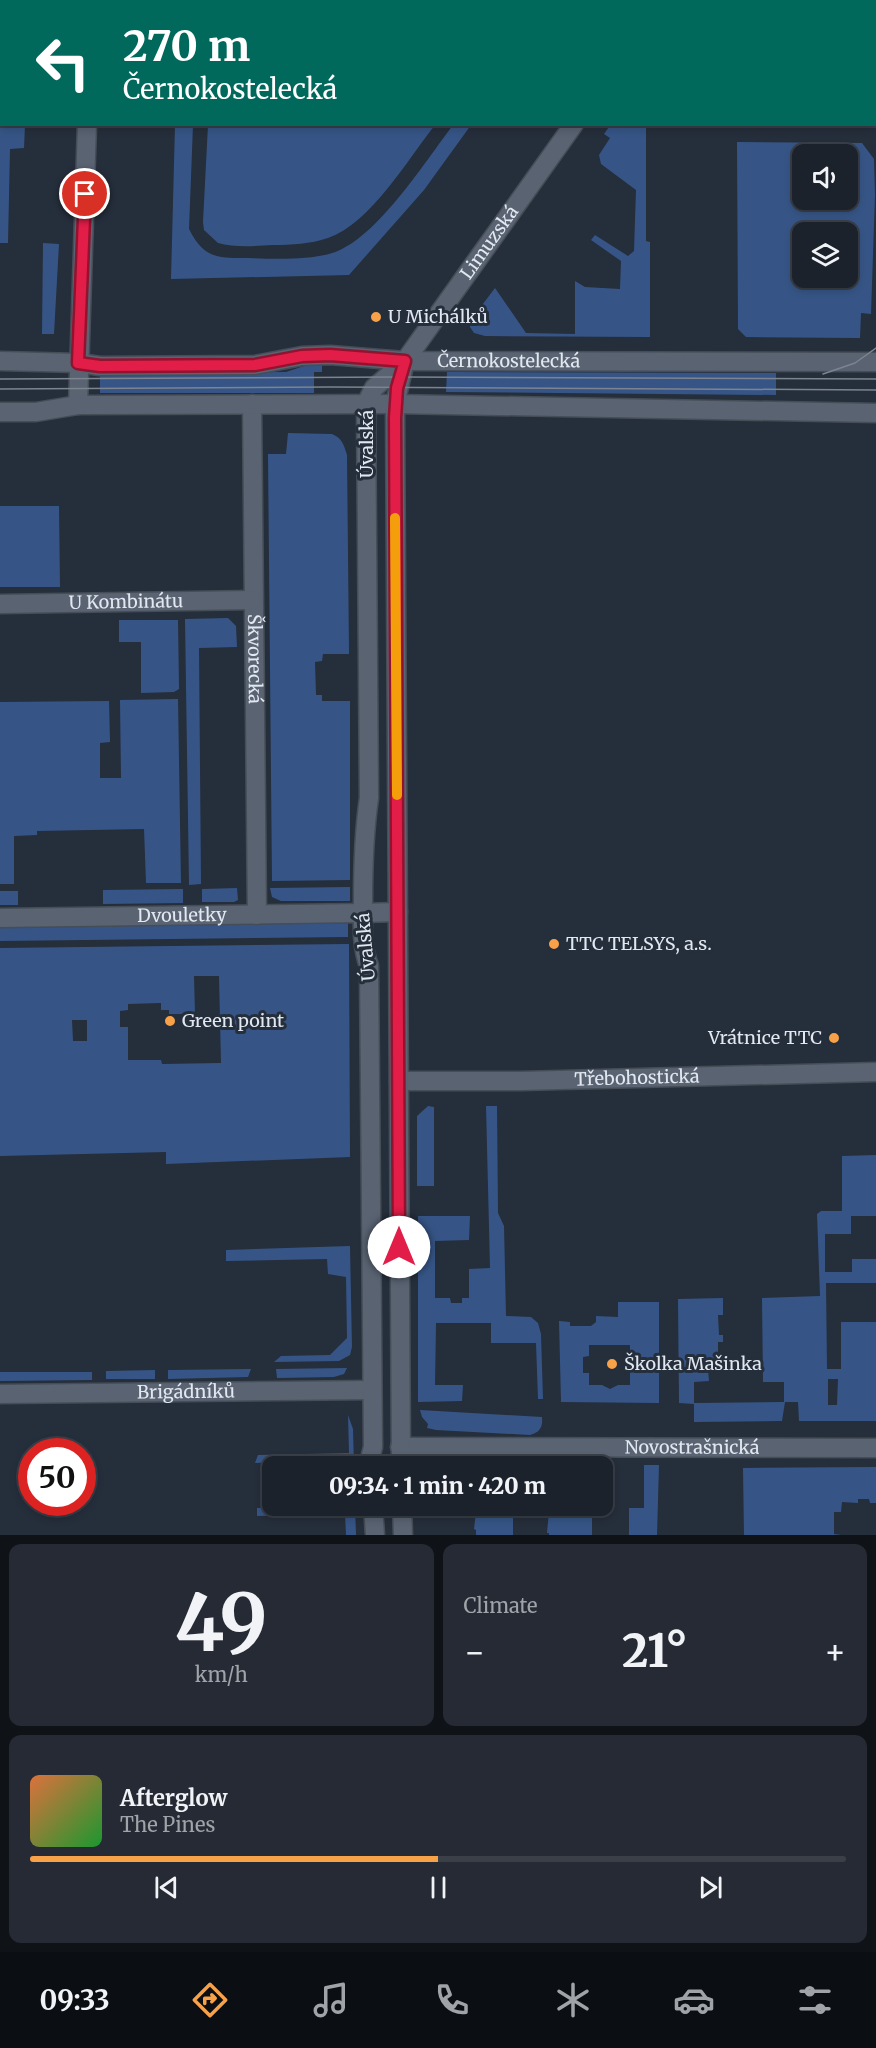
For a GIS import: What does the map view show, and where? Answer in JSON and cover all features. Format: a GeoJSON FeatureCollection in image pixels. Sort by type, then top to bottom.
{"type":"FeatureCollection","features":[{"type":"Feature","properties":{"kind":"main road"},"geometry":{"type":"LineString","coordinates":[[78,405],[87,126]]}},
{"type":"Feature","properties":{"kind":"main road","name":"Limuzská"},"geometry":{"type":"LineString","coordinates":[[405,361],[573,126]]}},
{"type":"Feature","properties":{"kind":"main road","name":"Černokostelecká"},"geometry":{"type":"LineString","coordinates":[[0,361],[78,363],[100,366],[255,365],[302,356],[330,355],[405,361],[876,363]]}},
{"type":"Feature","properties":{"kind":"main road","name":"Úvalská"},"geometry":{"type":"LineString","coordinates":[[400,1456],[395,404],[405,361]]}},
{"type":"Feature","properties":{"kind":"main road","name":"Úvalská"},"geometry":{"type":"LineString","coordinates":[[371,1456],[373,1447],[369,966],[363,950],[363,845],[369,798],[366,404],[374,388],[405,361]]}},
{"type":"Feature","properties":{"kind":"main road","name":"Škvorecká"},"geometry":{"type":"LineString","coordinates":[[252,404],[257,915]]}},
{"type":"Feature","properties":{"kind":"main road"},"geometry":{"type":"LineString","coordinates":[[0,412],[36,412],[78,405],[395,404],[876,413]]}},
{"type":"Feature","properties":{"kind":"main road","name":"U Kombinátu"},"geometry":{"type":"LineString","coordinates":[[0,604],[253,600]]}},
{"type":"Feature","properties":{"kind":"main road","name":"Dvouletky"},"geometry":{"type":"LineString","coordinates":[[0,918],[398,912]]}},
{"type":"Feature","properties":{"kind":"main road","name":"Třebohostická"},"geometry":{"type":"LineString","coordinates":[[399,1082],[876,1072]]}},
{"type":"Feature","properties":{"kind":"main road","name":"Brigádníků"},"geometry":{"type":"LineString","coordinates":[[0,1394],[400,1389]]}},
{"type":"Feature","properties":{"kind":"main road","name":"Novostrašnická"},"geometry":{"type":"LineString","coordinates":[[373,1447],[876,1449]]}},
{"type":"Feature","properties":{"kind":"main road"},"geometry":{"type":"LineString","coordinates":[[375,1516],[375,1535]]}},
{"type":"Feature","properties":{"kind":"main road"},"geometry":{"type":"LineString","coordinates":[[402,1516],[403,1535]]}},
{"type":"Feature","properties":{"kind":"shaded area"},"geometry":{"type":"Polygon","coordinates":[[[0,126],[25,126],[24,148],[10,149],[8,243],[0,243],[0,126]]]}},
{"type":"Feature","properties":{"kind":"shaded area"},"geometry":{"type":"Polygon","coordinates":[[[175,126],[193,126],[189,229],[200,246],[220,257],[283,259],[331,254],[355,241],[386,212],[452,126],[470,126],[424,190],[349,275],[171,279],[175,126]]]}},
{"type":"Feature","properties":{"kind":"shaded area"},"geometry":{"type":"Polygon","coordinates":[[[208,126],[434,126],[373,205],[344,231],[328,238],[287,245],[231,246],[218,243],[204,230],[208,126]]]}},
{"type":"Feature","properties":{"kind":"shaded area"},"geometry":{"type":"Polygon","coordinates":[[[610,126],[646,126],[646,241],[650,242],[650,337],[485,336],[474,333],[470,327],[470,321],[495,288],[526,333],[575,334],[575,281],[585,287],[620,289],[621,261],[591,240],[595,235],[628,256],[634,251],[636,190],[601,164],[599,155],[610,138],[604,134],[610,126]]]}},
{"type":"Feature","properties":{"kind":"shaded area"},"geometry":{"type":"Polygon","coordinates":[[[737,142],[862,143],[874,159],[875,195],[871,314],[861,313],[860,338],[746,337],[738,329],[737,142]]]}},
{"type":"Feature","properties":{"kind":"shaded area"},"geometry":{"type":"Polygon","coordinates":[[[43,243],[59,244],[54,334],[42,334],[43,243]]]}},
{"type":"Feature","properties":{"kind":"shaded area"},"geometry":{"type":"Polygon","coordinates":[[[322,362],[322,372],[314,372],[314,393],[100,393],[100,373],[286,372],[322,362]]]}},
{"type":"Feature","properties":{"kind":"shaded area"},"geometry":{"type":"Polygon","coordinates":[[[447,372],[776,373],[776,395],[446,392],[447,372]]]}},
{"type":"Feature","properties":{"kind":"shaded area"},"geometry":{"type":"Polygon","coordinates":[[[288,433],[332,434],[342,442],[347,455],[349,654],[323,654],[322,661],[315,662],[316,695],[322,695],[322,701],[350,701],[350,880],[272,881],[268,454],[286,454],[288,433]]]}},
{"type":"Feature","properties":{"kind":"shaded area"},"geometry":{"type":"Polygon","coordinates":[[[0,506],[59,506],[60,587],[0,587],[0,506]]]}},
{"type":"Feature","properties":{"kind":"shaded area"},"geometry":{"type":"Polygon","coordinates":[[[228,618],[236,626],[237,647],[199,648],[201,884],[189,885],[185,619],[228,618]]]}},
{"type":"Feature","properties":{"kind":"shaded area"},"geometry":{"type":"Polygon","coordinates":[[[119,620],[178,620],[179,689],[174,692],[141,693],[141,642],[119,642],[119,620]]]}},
{"type":"Feature","properties":{"kind":"shaded area"},"geometry":{"type":"Polygon","coordinates":[[[178,699],[181,883],[146,883],[144,829],[37,831],[37,835],[14,836],[14,884],[0,884],[0,702],[109,701],[110,742],[100,743],[100,778],[121,778],[120,700],[178,699]]]}},
{"type":"Feature","properties":{"kind":"shaded area"},"geometry":{"type":"Polygon","coordinates":[[[350,887],[350,901],[281,901],[272,897],[270,888],[350,887]]]}},
{"type":"Feature","properties":{"kind":"shaded area"},"geometry":{"type":"Polygon","coordinates":[[[237,888],[238,900],[234,902],[202,902],[202,889],[237,888]]]}},
{"type":"Feature","properties":{"kind":"shaded area"},"geometry":{"type":"Polygon","coordinates":[[[183,889],[183,903],[103,904],[103,890],[183,889]]]}},
{"type":"Feature","properties":{"kind":"shaded area"},"geometry":{"type":"Polygon","coordinates":[[[0,891],[18,891],[18,905],[0,905],[0,891]]]}},
{"type":"Feature","properties":{"kind":"shaded area"},"geometry":{"type":"Polygon","coordinates":[[[348,923],[348,937],[0,941],[0,927],[348,923]]]}},
{"type":"Feature","properties":{"kind":"shaded area"},"geometry":{"type":"Polygon","coordinates":[[[349,944],[350,1157],[166,1164],[166,1152],[0,1156],[0,948],[349,944]],[[194,976],[195,1014],[169,1014],[169,1010],[161,1010],[161,1003],[128,1004],[128,1010],[120,1011],[120,1027],[128,1027],[128,1060],[161,1060],[162,1064],[221,1063],[219,976],[194,976]],[[72,1020],[73,1041],[87,1041],[87,1020],[72,1020]]]}},
{"type":"Feature","properties":{"kind":"shaded area"},"geometry":{"type":"Polygon","coordinates":[[[428,1106],[434,1107],[434,1186],[417,1186],[417,1116],[428,1106]]]}},
{"type":"Feature","properties":{"kind":"shaded area"},"geometry":{"type":"Polygon","coordinates":[[[486,1106],[497,1106],[498,1213],[504,1226],[506,1316],[531,1317],[538,1323],[541,1334],[543,1399],[538,1399],[536,1343],[491,1343],[491,1323],[436,1323],[435,1385],[463,1385],[462,1401],[418,1402],[418,1216],[470,1216],[469,1240],[435,1241],[435,1298],[450,1298],[451,1303],[462,1303],[462,1298],[469,1298],[469,1269],[490,1268],[486,1106]]]}},
{"type":"Feature","properties":{"kind":"shaded area"},"geometry":{"type":"Polygon","coordinates":[[[876,1155],[876,1216],[851,1216],[851,1234],[825,1234],[825,1272],[852,1272],[852,1259],[876,1259],[876,1283],[826,1283],[827,1369],[841,1369],[841,1322],[876,1322],[876,1421],[799,1421],[798,1402],[785,1402],[782,1421],[694,1422],[694,1404],[679,1403],[678,1299],[723,1298],[723,1315],[718,1315],[719,1335],[723,1335],[723,1342],[718,1342],[718,1369],[708,1370],[709,1381],[694,1382],[694,1403],[784,1402],[784,1382],[763,1382],[762,1298],[820,1296],[817,1214],[821,1211],[842,1211],[842,1156],[876,1155]],[[828,1379],[828,1405],[837,1405],[838,1379],[828,1379]]]}},
{"type":"Feature","properties":{"kind":"shaded area"},"geometry":{"type":"Polygon","coordinates":[[[350,1246],[352,1347],[350,1355],[339,1361],[274,1362],[281,1356],[330,1355],[347,1338],[346,1277],[328,1274],[327,1259],[226,1261],[226,1250],[350,1246]]]}},
{"type":"Feature","properties":{"kind":"shaded area","name":"Školka Mašinka"},"geometry":{"type":"Polygon","coordinates":[[[618,1302],[659,1302],[659,1403],[561,1402],[559,1321],[570,1322],[570,1326],[591,1326],[596,1322],[596,1316],[618,1317],[618,1302]],[[589,1345],[589,1356],[583,1357],[583,1373],[589,1373],[589,1385],[602,1385],[610,1389],[618,1385],[630,1385],[630,1345],[589,1345]]]}},
{"type":"Feature","properties":{"kind":"shaded area"},"geometry":{"type":"Polygon","coordinates":[[[347,1368],[344,1374],[334,1377],[277,1378],[276,1369],[347,1368]]]}},
{"type":"Feature","properties":{"kind":"shaded area"},"geometry":{"type":"Polygon","coordinates":[[[251,1369],[248,1377],[168,1379],[168,1370],[251,1369]]]}},
{"type":"Feature","properties":{"kind":"shaded area"},"geometry":{"type":"Polygon","coordinates":[[[155,1370],[155,1379],[106,1379],[106,1371],[155,1370]]]}},
{"type":"Feature","properties":{"kind":"shaded area"},"geometry":{"type":"Polygon","coordinates":[[[0,1372],[92,1372],[92,1380],[0,1381],[0,1372]]]}},
{"type":"Feature","properties":{"kind":"shaded area"},"geometry":{"type":"Polygon","coordinates":[[[420,1410],[542,1417],[542,1424],[538,1431],[530,1435],[436,1430],[427,1428],[428,1424],[420,1410]]]}},
{"type":"Feature","properties":{"kind":"shaded area"},"geometry":{"type":"Polygon","coordinates":[[[348,1415],[353,1429],[354,1456],[262,1456],[262,1463],[255,1463],[258,1455],[349,1453],[348,1415]]]}},
{"type":"Feature","properties":{"kind":"shaded area"},"geometry":{"type":"Polygon","coordinates":[[[644,1465],[659,1465],[657,1535],[629,1535],[629,1508],[644,1508],[644,1465]]]}},
{"type":"Feature","properties":{"kind":"shaded area"},"geometry":{"type":"Polygon","coordinates":[[[876,1467],[876,1503],[870,1503],[869,1499],[858,1499],[858,1503],[842,1502],[841,1512],[834,1512],[834,1534],[841,1535],[744,1535],[743,1468],[876,1467]]]}},
{"type":"Feature","properties":{"kind":"shaded area"},"geometry":{"type":"Polygon","coordinates":[[[257,1508],[262,1508],[262,1516],[257,1516],[257,1508]]]}},
{"type":"Feature","properties":{"kind":"shaded area"},"geometry":{"type":"Polygon","coordinates":[[[345,1516],[355,1516],[356,1535],[346,1535],[345,1516]]]}},
{"type":"Feature","properties":{"kind":"shaded area"},"geometry":{"type":"Polygon","coordinates":[[[476,1516],[513,1516],[513,1535],[476,1535],[474,1529],[476,1516]]]}},
{"type":"Feature","properties":{"kind":"shaded area"},"geometry":{"type":"Polygon","coordinates":[[[549,1516],[592,1516],[592,1535],[549,1535],[547,1533],[549,1516]]]}},
{"type":"Feature","properties":{"kind":"tram line"},"geometry":{"type":"LineString","coordinates":[[823,374],[855,363],[876,348]]}},
{"type":"Feature","properties":{"kind":"tram line"},"geometry":{"type":"LineString","coordinates":[[0,379],[400,377],[876,379]]}},
{"type":"Feature","properties":{"kind":"tram line"},"geometry":{"type":"LineString","coordinates":[[0,389],[330,387],[876,390]]}},
{"type":"Feature","properties":{"kind":"slow traffic"},"geometry":{"type":"LineString","coordinates":[[395,518],[397,795]]}},
{"type":"Feature","properties":{"kind":"place","name":"U Michálků"},"geometry":{"type":"Point","coordinates":[376,317]}},
{"type":"Feature","properties":{"kind":"place","name":"TTC TELSYS, a.s."},"geometry":{"type":"Point","coordinates":[554,944]}},
{"type":"Feature","properties":{"kind":"place","name":"Green point"},"geometry":{"type":"Point","coordinates":[170,1021]}},
{"type":"Feature","properties":{"kind":"place","name":"Vrátnice TTC"},"geometry":{"type":"Point","coordinates":[834,1038]}},
{"type":"Feature","properties":{"kind":"place","name":"Školka Mašinka"},"geometry":{"type":"Point","coordinates":[612,1364]}},
{"type":"Feature","properties":{"kind":"route"},"geometry":{"type":"LineString","coordinates":[[85,194],[78,363],[100,366],[255,365],[302,356],[330,355],[405,361],[395,404],[399,1247]]}}]}
